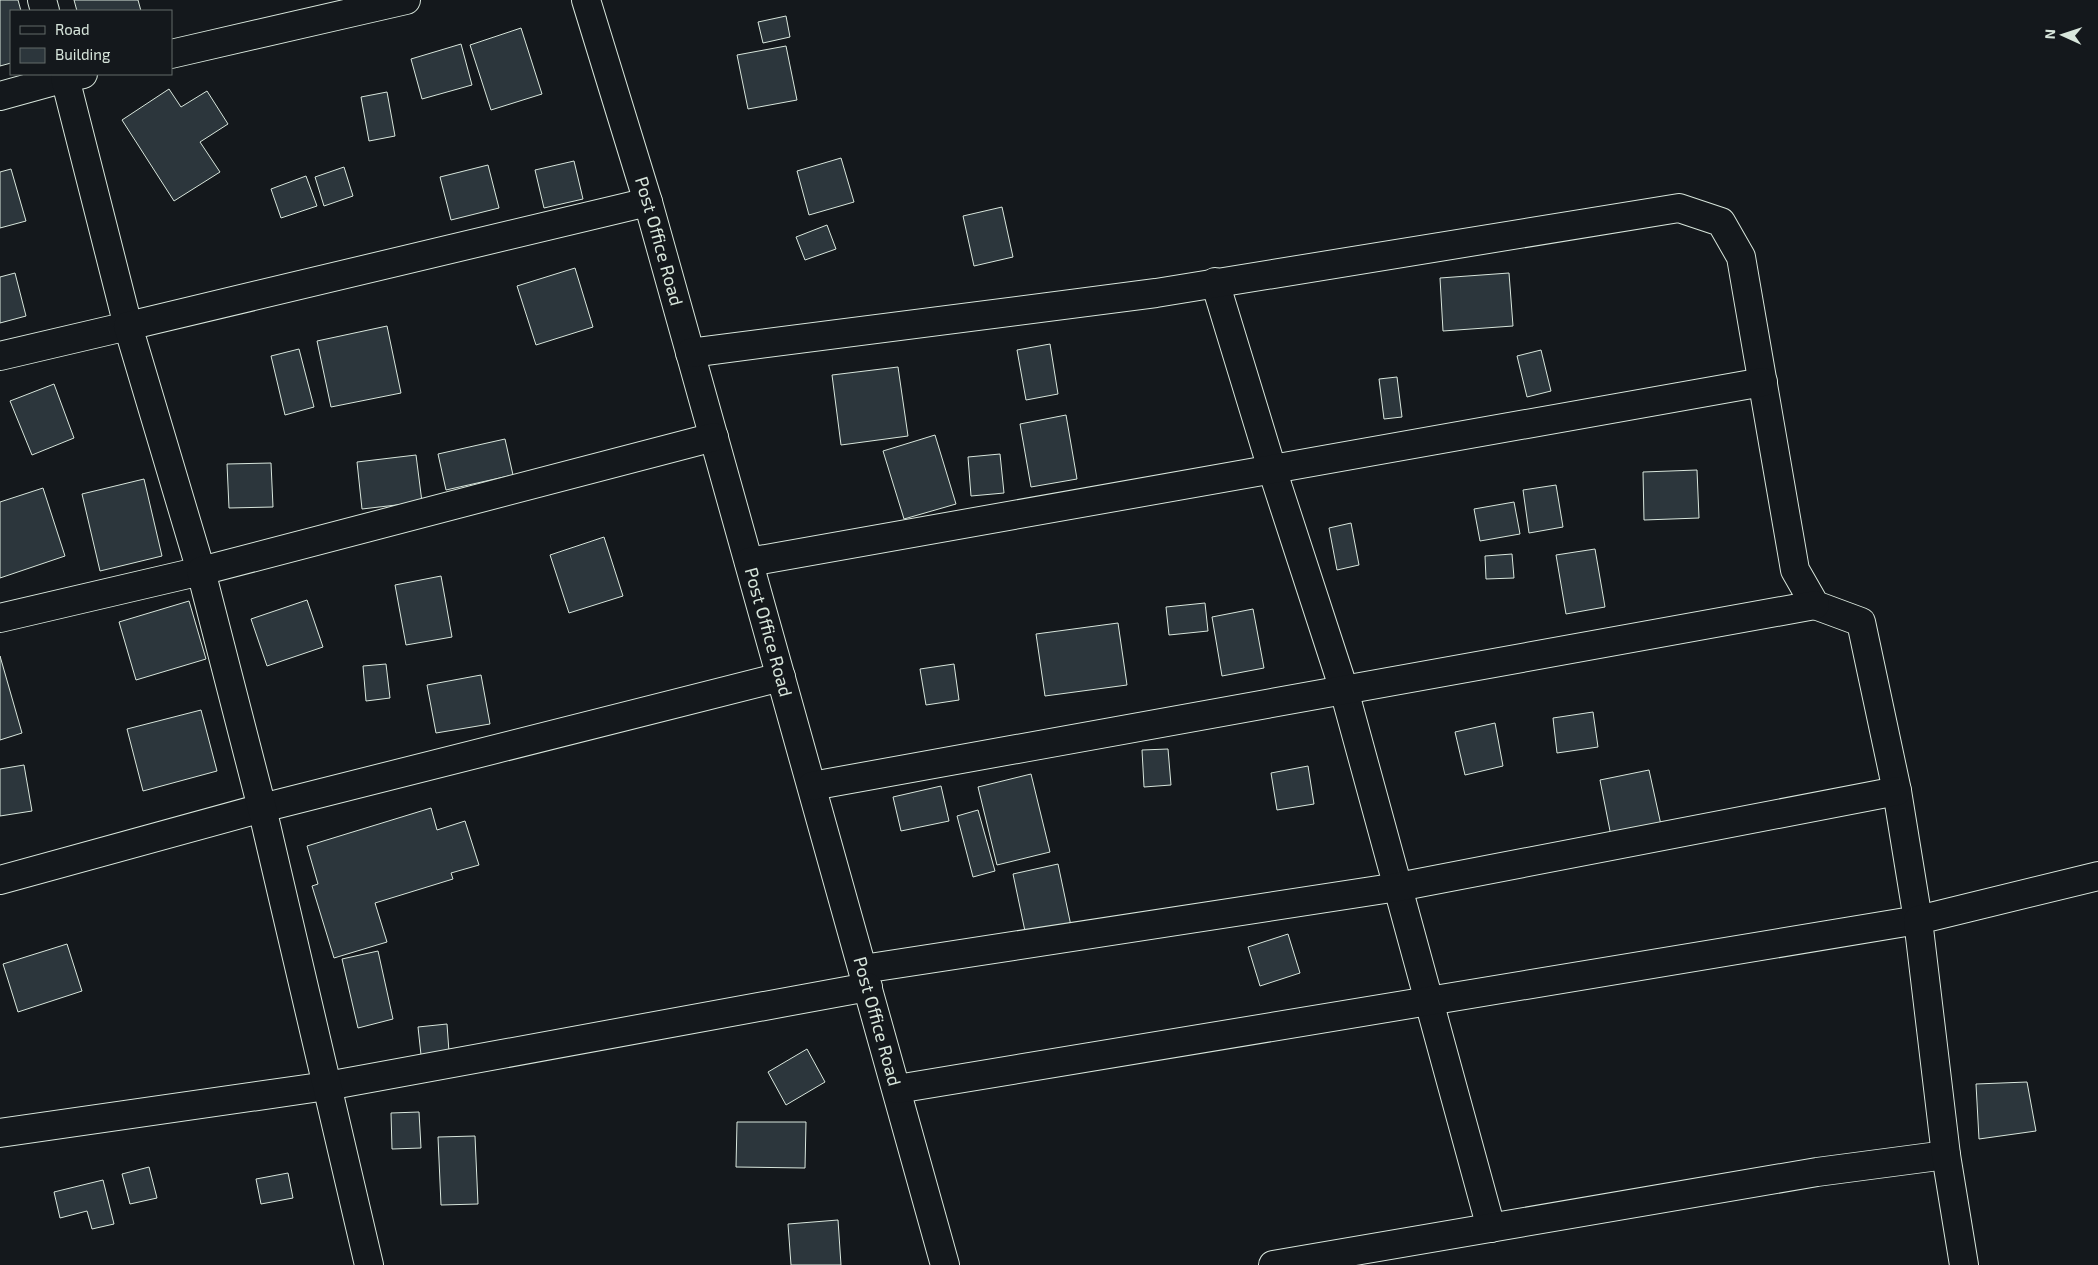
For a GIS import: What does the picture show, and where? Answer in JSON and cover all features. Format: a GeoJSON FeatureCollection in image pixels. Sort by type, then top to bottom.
{"type":"FeatureCollection","features":[{"type":"Feature","properties":{"kind":"street"},"geometry":{"type":"LineString","coordinates":[[172,54],[406,0]]}},
{"type":"Feature","properties":{"kind":"street","name":"Post Office Road"},"geometry":{"type":"LineString","coordinates":[[586,0],[648,202],[945,1265]]}},
{"type":"Feature","properties":{"kind":"street"},"geometry":{"type":"LineString","coordinates":[[0,96],[71,75],[128,326],[201,571],[262,808],[369,1265]]}},
{"type":"Feature","properties":{"kind":"street"},"geometry":{"type":"LineString","coordinates":[[0,356],[648,202]]}},
{"type":"Feature","properties":{"kind":"street"},"geometry":{"type":"LineString","coordinates":[[690,353],[1146,295],[1215,282],[1679,208],[1721,222],[1741,257],[1796,570],[1816,605]]}},
{"type":"Feature","properties":{"kind":"street"},"geometry":{"type":"LineString","coordinates":[[1215,282],[1272,469],[1344,690],[1491,1228]]}},
{"type":"Feature","properties":{"kind":"street"},"geometry":{"type":"LineString","coordinates":[[749,562],[1763,382]]}},
{"type":"Feature","properties":{"kind":"street"},"geometry":{"type":"LineString","coordinates":[[0,618],[201,571],[714,437]]}},
{"type":"Feature","properties":{"kind":"street"},"geometry":{"type":"LineString","coordinates":[[812,786],[1816,605],[1861,622],[1897,791],[1918,920],[1946,1155],[1964,1265]]}},
{"type":"Feature","properties":{"kind":"street"},"geometry":{"type":"LineString","coordinates":[[0,880],[262,808],[781,677]]}},
{"type":"Feature","properties":{"kind":"street"},"geometry":{"type":"LineString","coordinates":[[0,1133],[327,1086],[866,978],[1398,887],[1897,791]]}},
{"type":"Feature","properties":{"kind":"street"},"geometry":{"type":"LineString","coordinates":[[897,1089],[1918,920],[2098,876]]}},
{"type":"Feature","properties":{"kind":"street"},"geometry":{"type":"LineString","coordinates":[[1273,1265],[1817,1172],[1946,1155]]}},
{"type":"Feature","properties":{"kind":"building"},"geometry":{"type":"Polygon","coordinates":[[[0,0],[18,0],[21,10],[10,10],[10,63],[0,66],[0,0]]]}},
{"type":"Feature","properties":{"kind":"building"},"geometry":{"type":"Polygon","coordinates":[[[74,0],[138,0],[141,10],[77,10],[74,0]]]}},
{"type":"Feature","properties":{"kind":"building"},"geometry":{"type":"Polygon","coordinates":[[[786,16],[790,37],[763,43],[758,22],[786,16]]]}},
{"type":"Feature","properties":{"kind":"building"},"geometry":{"type":"Polygon","coordinates":[[[521,28],[542,94],[491,110],[470,45],[521,28]]]}},
{"type":"Feature","properties":{"kind":"building"},"geometry":{"type":"Polygon","coordinates":[[[461,44],[472,85],[422,99],[411,59],[461,44]]]}},
{"type":"Feature","properties":{"kind":"building"},"geometry":{"type":"Polygon","coordinates":[[[786,46],[797,100],[748,109],[737,55],[786,46]]]}},
{"type":"Feature","properties":{"kind":"building"},"geometry":{"type":"Polygon","coordinates":[[[169,89],[181,107],[207,91],[228,124],[200,142],[220,172],[174,201],[122,120],[169,89]]]}},
{"type":"Feature","properties":{"kind":"building"},"geometry":{"type":"Polygon","coordinates":[[[387,92],[395,136],[369,141],[361,97],[387,92]]]}},
{"type":"Feature","properties":{"kind":"building"},"geometry":{"type":"Polygon","coordinates":[[[841,158],[854,202],[809,215],[797,171],[841,158]]]}},
{"type":"Feature","properties":{"kind":"building"},"geometry":{"type":"Polygon","coordinates":[[[574,161],[583,199],[544,208],[535,170],[574,161]]]}},
{"type":"Feature","properties":{"kind":"building"},"geometry":{"type":"Polygon","coordinates":[[[488,165],[499,208],[451,220],[440,177],[488,165]]]}},
{"type":"Feature","properties":{"kind":"building"},"geometry":{"type":"Polygon","coordinates":[[[344,167],[353,196],[324,206],[315,177],[344,167]]]}},
{"type":"Feature","properties":{"kind":"building"},"geometry":{"type":"Polygon","coordinates":[[[11,169],[26,221],[0,228],[0,172],[11,169]]]}},
{"type":"Feature","properties":{"kind":"building"},"geometry":{"type":"Polygon","coordinates":[[[306,176],[317,206],[281,218],[271,189],[306,176]]]}},
{"type":"Feature","properties":{"kind":"building"},"geometry":{"type":"Polygon","coordinates":[[[1002,207],[1013,257],[974,266],[963,216],[1002,207]]]}},
{"type":"Feature","properties":{"kind":"building"},"geometry":{"type":"Polygon","coordinates":[[[827,225],[836,249],[805,260],[796,237],[827,225]]]}},
{"type":"Feature","properties":{"kind":"building"},"geometry":{"type":"Polygon","coordinates":[[[575,268],[593,327],[536,345],[517,286],[575,268]]]}},
{"type":"Feature","properties":{"kind":"building"},"geometry":{"type":"Polygon","coordinates":[[[15,273],[26,316],[0,323],[0,277],[15,273]]]}},
{"type":"Feature","properties":{"kind":"building"},"geometry":{"type":"Polygon","coordinates":[[[1509,273],[1513,326],[1443,331],[1440,278],[1509,273]]]}},
{"type":"Feature","properties":{"kind":"building"},"geometry":{"type":"Polygon","coordinates":[[[387,326],[401,393],[331,407],[317,341],[387,326]]]}},
{"type":"Feature","properties":{"kind":"building"},"geometry":{"type":"Polygon","coordinates":[[[1050,344],[1058,394],[1026,400],[1017,350],[1050,344]]]}},
{"type":"Feature","properties":{"kind":"building"},"geometry":{"type":"Polygon","coordinates":[[[299,349],[314,407],[285,415],[271,356],[299,349]]]}},
{"type":"Feature","properties":{"kind":"building"},"geometry":{"type":"Polygon","coordinates":[[[1541,350],[1551,391],[1527,397],[1517,356],[1541,350]]]}},
{"type":"Feature","properties":{"kind":"building"},"geometry":{"type":"Polygon","coordinates":[[[898,367],[908,436],[841,445],[832,375],[898,367]]]}},
{"type":"Feature","properties":{"kind":"building"},"geometry":{"type":"Polygon","coordinates":[[[1397,377],[1402,417],[1384,419],[1379,379],[1397,377]]]}},
{"type":"Feature","properties":{"kind":"building"},"geometry":{"type":"Polygon","coordinates":[[[54,384],[74,438],[32,455],[10,401],[54,384]]]}},
{"type":"Feature","properties":{"kind":"building"},"geometry":{"type":"Polygon","coordinates":[[[1066,415],[1077,479],[1031,487],[1020,424],[1066,415]]]}},
{"type":"Feature","properties":{"kind":"building"},"geometry":{"type":"Polygon","coordinates":[[[935,435],[956,504],[904,519],[883,451],[935,435]]]}},
{"type":"Feature","properties":{"kind":"building"},"geometry":{"type":"Polygon","coordinates":[[[505,439],[513,475],[446,490],[438,454],[505,439]]]}},
{"type":"Feature","properties":{"kind":"building"},"geometry":{"type":"Polygon","coordinates":[[[1000,454],[1004,493],[971,496],[968,457],[1000,454]]]}},
{"type":"Feature","properties":{"kind":"building"},"geometry":{"type":"Polygon","coordinates":[[[416,455],[422,502],[362,509],[357,462],[416,455]]]}},
{"type":"Feature","properties":{"kind":"building"},"geometry":{"type":"Polygon","coordinates":[[[271,463],[273,507],[229,508],[227,464],[271,463]]]}},
{"type":"Feature","properties":{"kind":"building"},"geometry":{"type":"Polygon","coordinates":[[[1697,470],[1699,518],[1644,520],[1643,472],[1697,470]]]}},
{"type":"Feature","properties":{"kind":"building"},"geometry":{"type":"Polygon","coordinates":[[[144,479],[162,556],[100,571],[82,494],[144,479]]]}},
{"type":"Feature","properties":{"kind":"building"},"geometry":{"type":"Polygon","coordinates":[[[1556,485],[1563,527],[1529,533],[1523,490],[1556,485]]]}},
{"type":"Feature","properties":{"kind":"building"},"geometry":{"type":"Polygon","coordinates":[[[43,488],[65,556],[0,578],[0,502],[43,488]]]}},
{"type":"Feature","properties":{"kind":"building"},"geometry":{"type":"Polygon","coordinates":[[[1514,502],[1520,534],[1480,541],[1474,509],[1514,502]]]}},
{"type":"Feature","properties":{"kind":"building"},"geometry":{"type":"Polygon","coordinates":[[[1351,523],[1359,565],[1337,570],[1329,528],[1351,523]]]}},
{"type":"Feature","properties":{"kind":"building"},"geometry":{"type":"Polygon","coordinates":[[[604,537],[623,596],[569,613],[550,555],[604,537]]]}},
{"type":"Feature","properties":{"kind":"building"},"geometry":{"type":"Polygon","coordinates":[[[1595,549],[1605,607],[1566,614],[1556,555],[1595,549]]]}},
{"type":"Feature","properties":{"kind":"building"},"geometry":{"type":"Polygon","coordinates":[[[1512,554],[1514,578],[1486,579],[1485,556],[1512,554]]]}},
{"type":"Feature","properties":{"kind":"building"},"geometry":{"type":"Polygon","coordinates":[[[441,576],[452,637],[406,645],[395,585],[441,576]]]}},
{"type":"Feature","properties":{"kind":"building"},"geometry":{"type":"Polygon","coordinates":[[[307,600],[323,647],[267,666],[251,619],[307,600]]]}},
{"type":"Feature","properties":{"kind":"building"},"geometry":{"type":"Polygon","coordinates":[[[189,601],[206,659],[136,680],[119,622],[189,601]]]}},
{"type":"Feature","properties":{"kind":"building"},"geometry":{"type":"Polygon","coordinates":[[[1205,603],[1208,631],[1169,635],[1166,607],[1205,603]]]}},
{"type":"Feature","properties":{"kind":"building"},"geometry":{"type":"Polygon","coordinates":[[[1253,609],[1264,668],[1222,676],[1212,617],[1253,609]]]}},
{"type":"Feature","properties":{"kind":"building"},"geometry":{"type":"Polygon","coordinates":[[[1118,623],[1127,685],[1045,696],[1036,634],[1118,623]]]}},
{"type":"Feature","properties":{"kind":"building"},"geometry":{"type":"Polygon","coordinates":[[[0,656],[22,733],[0,740],[0,656]]]}},
{"type":"Feature","properties":{"kind":"building"},"geometry":{"type":"Polygon","coordinates":[[[386,664],[390,698],[366,701],[363,666],[386,664]]]}},
{"type":"Feature","properties":{"kind":"building"},"geometry":{"type":"Polygon","coordinates":[[[954,664],[959,700],[926,705],[920,669],[954,664]]]}},
{"type":"Feature","properties":{"kind":"building"},"geometry":{"type":"Polygon","coordinates":[[[481,675],[490,724],[436,733],[427,685],[481,675]]]}},
{"type":"Feature","properties":{"kind":"building"},"geometry":{"type":"Polygon","coordinates":[[[201,710],[217,771],[143,791],[127,729],[201,710]]]}},
{"type":"Feature","properties":{"kind":"building"},"geometry":{"type":"Polygon","coordinates":[[[1593,712],[1598,747],[1557,753],[1553,718],[1593,712]]]}},
{"type":"Feature","properties":{"kind":"building"},"geometry":{"type":"Polygon","coordinates":[[[1495,723],[1503,766],[1465,775],[1455,732],[1495,723]]]}},
{"type":"Feature","properties":{"kind":"building"},"geometry":{"type":"Polygon","coordinates":[[[1168,749],[1171,785],[1144,787],[1142,750],[1168,749]]]}},
{"type":"Feature","properties":{"kind":"building"},"geometry":{"type":"Polygon","coordinates":[[[24,765],[32,811],[0,816],[0,769],[24,765]]]}},
{"type":"Feature","properties":{"kind":"building"},"geometry":{"type":"Polygon","coordinates":[[[1308,766],[1314,804],[1277,810],[1271,773],[1308,766]]]}},
{"type":"Feature","properties":{"kind":"building"},"geometry":{"type":"Polygon","coordinates":[[[1649,770],[1661,825],[1611,836],[1600,780],[1649,770]]]}},
{"type":"Feature","properties":{"kind":"building"},"geometry":{"type":"Polygon","coordinates":[[[1031,774],[1050,852],[997,865],[978,787],[1031,774]]]}},
{"type":"Feature","properties":{"kind":"building"},"geometry":{"type":"Polygon","coordinates":[[[941,786],[949,821],[901,831],[893,797],[941,786]]]}},
{"type":"Feature","properties":{"kind":"building"},"geometry":{"type":"Polygon","coordinates":[[[431,808],[437,830],[465,821],[479,865],[451,873],[453,879],[375,903],[387,942],[334,958],[312,886],[318,884],[307,846],[431,808]]]}},
{"type":"Feature","properties":{"kind":"building"},"geometry":{"type":"Polygon","coordinates":[[[978,810],[995,871],[973,877],[957,816],[978,810]]]}},
{"type":"Feature","properties":{"kind":"building"},"geometry":{"type":"Polygon","coordinates":[[[1058,864],[1071,926],[1026,936],[1013,874],[1058,864]]]}},
{"type":"Feature","properties":{"kind":"building"},"geometry":{"type":"Polygon","coordinates":[[[1288,934],[1300,973],[1260,986],[1248,947],[1288,934]]]}},
{"type":"Feature","properties":{"kind":"building"},"geometry":{"type":"Polygon","coordinates":[[[67,944],[82,991],[18,1012],[3,964],[67,944]]]}},
{"type":"Feature","properties":{"kind":"building"},"geometry":{"type":"Polygon","coordinates":[[[378,951],[393,1019],[358,1028],[342,959],[378,951]]]}},
{"type":"Feature","properties":{"kind":"building"},"geometry":{"type":"Polygon","coordinates":[[[447,1024],[449,1052],[421,1055],[418,1027],[447,1024]]]}},
{"type":"Feature","properties":{"kind":"building"},"geometry":{"type":"Polygon","coordinates":[[[807,1049],[825,1082],[786,1105],[768,1072],[807,1049]]]}},
{"type":"Feature","properties":{"kind":"building"},"geometry":{"type":"Polygon","coordinates":[[[2027,1082],[2036,1131],[1979,1139],[1976,1084],[2027,1082]]]}},
{"type":"Feature","properties":{"kind":"building"},"geometry":{"type":"Polygon","coordinates":[[[419,1112],[421,1148],[392,1149],[391,1113],[419,1112]]]}},
{"type":"Feature","properties":{"kind":"building"},"geometry":{"type":"Polygon","coordinates":[[[737,1122],[806,1122],[805,1168],[736,1167],[737,1122]]]}},
{"type":"Feature","properties":{"kind":"building"},"geometry":{"type":"Polygon","coordinates":[[[475,1136],[478,1204],[441,1205],[438,1137],[475,1136]]]}},
{"type":"Feature","properties":{"kind":"building"},"geometry":{"type":"Polygon","coordinates":[[[149,1167],[157,1198],[130,1204],[122,1174],[149,1167]]]}},
{"type":"Feature","properties":{"kind":"building"},"geometry":{"type":"Polygon","coordinates":[[[288,1173],[293,1198],[261,1204],[256,1179],[288,1173]]]}},
{"type":"Feature","properties":{"kind":"building"},"geometry":{"type":"Polygon","coordinates":[[[103,1180],[114,1224],[92,1229],[87,1211],[60,1218],[54,1192],[103,1180]]]}},
{"type":"Feature","properties":{"kind":"building"},"geometry":{"type":"Polygon","coordinates":[[[838,1220],[841,1265],[791,1265],[788,1224],[838,1220]]]}}]}
